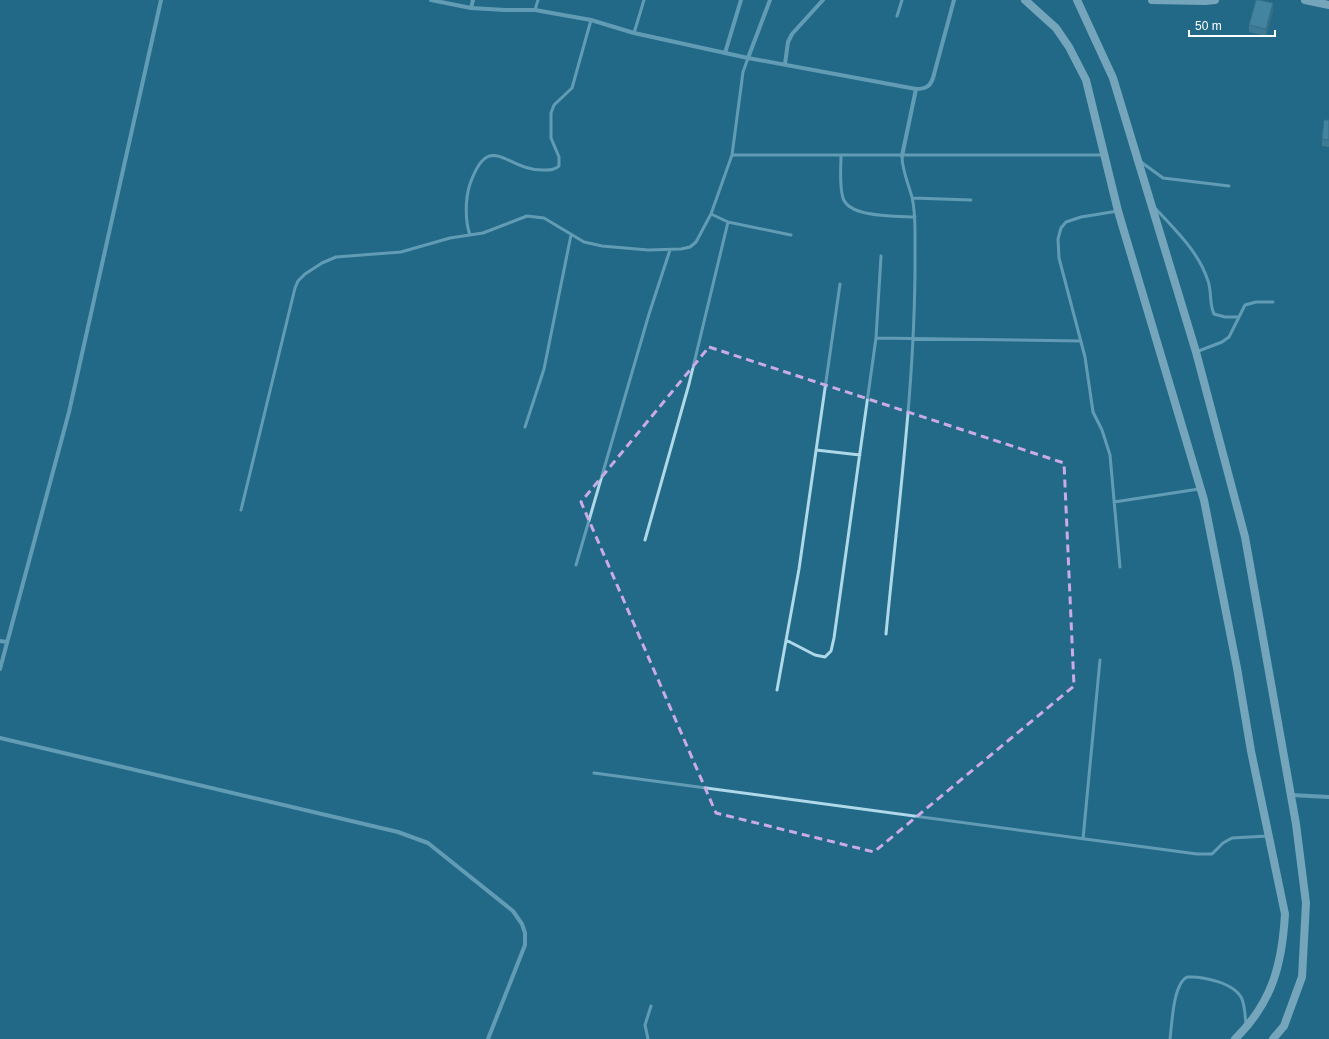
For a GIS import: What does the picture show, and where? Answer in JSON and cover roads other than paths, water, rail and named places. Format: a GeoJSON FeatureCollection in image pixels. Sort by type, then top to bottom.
{"type":"FeatureCollection","features":[{"type":"Feature","properties":{"kind":"street"},"geometry":{"type":"LineString","coordinates":[[0,669],[70,412],[161,0]]}},
{"type":"Feature","properties":{"kind":"street"},"geometry":{"type":"LineString","coordinates":[[431,0],[450,2],[471,8],[535,10],[591,20],[634,33],[724,54],[916,89],[924,89],[931,83],[954,0]]}},
{"type":"Feature","properties":{"kind":"street"},"geometry":{"type":"LineString","coordinates":[[471,8],[473,0]]}},
{"type":"Feature","properties":{"kind":"street"},"geometry":{"type":"LineString","coordinates":[[724,54],[741,0]]}},
{"type":"Feature","properties":{"kind":"street"},"geometry":{"type":"LineString","coordinates":[[748,58],[770,0]]}},
{"type":"Feature","properties":{"kind":"street"},"geometry":{"type":"LineString","coordinates":[[785,64],[788,42],[792,34],[823,0]]}},
{"type":"Feature","properties":{"kind":"street"},"geometry":{"type":"LineString","coordinates":[[1025,0],[1056,28],[1069,48],[1086,80],[1118,211],[1201,489],[1237,668],[1251,751],[1285,914],[1284,933],[1277,974],[1265,1002],[1246,1028],[1235,1039]]}},
{"type":"Feature","properties":{"kind":"street"},"geometry":{"type":"LineString","coordinates":[[1077,0],[1113,78],[1196,352],[1245,537],[1291,795],[1306,903],[1302,977],[1284,1026],[1273,1039]]}},
{"type":"Feature","properties":{"kind":"street"},"geometry":{"type":"LineString","coordinates":[[1152,0],[1215,0]]}},
{"type":"Feature","properties":{"kind":"street"},"geometry":{"type":"LineString","coordinates":[[1305,0],[1329,4]]}},
{"type":"Feature","properties":{"kind":"street"},"geometry":{"type":"LineString","coordinates":[[902,156],[916,89]]}},
{"type":"Feature","properties":{"kind":"street"},"geometry":{"type":"LineString","coordinates":[[0,641],[7,642]]}},
{"type":"Feature","properties":{"kind":"street"},"geometry":{"type":"LineString","coordinates":[[0,738],[398,832],[428,843],[513,910],[522,924],[525,933],[523,954],[488,1039]]}},
{"type":"Feature","properties":{"kind":"street"},"geometry":{"type":"LineString","coordinates":[[1291,795],[1329,797]]}},
{"type":"Feature","properties":{"kind":"lane"},"geometry":{"type":"LineString","coordinates":[[535,10],[538,0]]}},
{"type":"Feature","properties":{"kind":"lane"},"geometry":{"type":"LineString","coordinates":[[634,33],[644,0]]}},
{"type":"Feature","properties":{"kind":"lane"},"geometry":{"type":"LineString","coordinates":[[896,16],[902,0]]}},
{"type":"Feature","properties":{"kind":"lane"},"geometry":{"type":"LineString","coordinates":[[470,235],[467,222],[469,188],[478,163],[484,158],[489,156],[500,156],[517,166],[534,171],[552,170],[559,166],[559,157],[552,138],[551,112],[554,105],[572,88],[591,20]]}},
{"type":"Feature","properties":{"kind":"lane"},"geometry":{"type":"LineString","coordinates":[[241,510],[298,281],[322,263],[336,257],[401,252],[450,238],[483,234],[526,216],[544,218],[584,242],[602,246],[648,250],[681,250],[696,242],[711,214],[732,155],[743,72],[748,58]]}},
{"type":"Feature","properties":{"kind":"lane"},"geometry":{"type":"LineString","coordinates":[[732,155],[1105,155]]}},
{"type":"Feature","properties":{"kind":"lane"},"geometry":{"type":"LineString","coordinates":[[841,155],[842,197],[850,208],[866,213],[915,217]]}},
{"type":"Feature","properties":{"kind":"lane"},"geometry":{"type":"LineString","coordinates":[[886,634],[913,340],[916,252],[915,217],[902,156]]}},
{"type":"Feature","properties":{"kind":"lane"},"geometry":{"type":"LineString","coordinates":[[1137,158],[1153,172],[1163,178],[1229,186]]}},
{"type":"Feature","properties":{"kind":"lane"},"geometry":{"type":"LineString","coordinates":[[912,198],[971,200]]}},
{"type":"Feature","properties":{"kind":"lane"},"geometry":{"type":"LineString","coordinates":[[1150,203],[1182,237],[1196,256],[1209,281],[1211,306],[1214,314],[1225,317],[1238,317]]}},
{"type":"Feature","properties":{"kind":"lane"},"geometry":{"type":"LineString","coordinates":[[1118,211],[1080,217],[1066,222],[1061,228],[1058,239],[1060,258],[1081,341],[1093,412],[1102,430],[1110,455],[1120,567]]}},
{"type":"Feature","properties":{"kind":"lane"},"geometry":{"type":"LineString","coordinates":[[711,214],[728,222],[790,235]]}},
{"type":"Feature","properties":{"kind":"lane"},"geometry":{"type":"LineString","coordinates":[[645,540],[689,384],[728,222]]}},
{"type":"Feature","properties":{"kind":"lane"},"geometry":{"type":"LineString","coordinates":[[525,427],[544,369],[571,235]]}},
{"type":"Feature","properties":{"kind":"lane"},"geometry":{"type":"LineString","coordinates":[[576,565],[648,314],[670,250]]}},
{"type":"Feature","properties":{"kind":"lane"},"geometry":{"type":"LineString","coordinates":[[786,640],[821,657],[825,657],[831,651],[876,338],[881,256]]}},
{"type":"Feature","properties":{"kind":"lane"},"geometry":{"type":"LineString","coordinates":[[777,690],[816,450],[840,284]]}},
{"type":"Feature","properties":{"kind":"lane"},"geometry":{"type":"LineString","coordinates":[[1196,352],[1222,342],[1228,337],[1243,307],[1248,304],[1273,302]]}},
{"type":"Feature","properties":{"kind":"lane"},"geometry":{"type":"LineString","coordinates":[[876,338],[913,340],[1081,341]]}},
{"type":"Feature","properties":{"kind":"lane"},"geometry":{"type":"LineString","coordinates":[[816,450],[860,455]]}},
{"type":"Feature","properties":{"kind":"lane"},"geometry":{"type":"LineString","coordinates":[[1114,502],[1201,489]]}},
{"type":"Feature","properties":{"kind":"lane"},"geometry":{"type":"LineString","coordinates":[[1083,839],[1100,660]]}},
{"type":"Feature","properties":{"kind":"lane"},"geometry":{"type":"LineString","coordinates":[[594,773],[1206,855],[1212,854],[1223,842],[1232,838],[1268,836]]}},
{"type":"Feature","properties":{"kind":"lane"},"geometry":{"type":"LineString","coordinates":[[1170,1039],[1177,992],[1180,983],[1187,977],[1202,978],[1234,989],[1243,1000],[1246,1028]]}},
{"type":"Feature","properties":{"kind":"lane"},"geometry":{"type":"LineString","coordinates":[[648,1039],[645,1025],[651,1006]]}}]}
